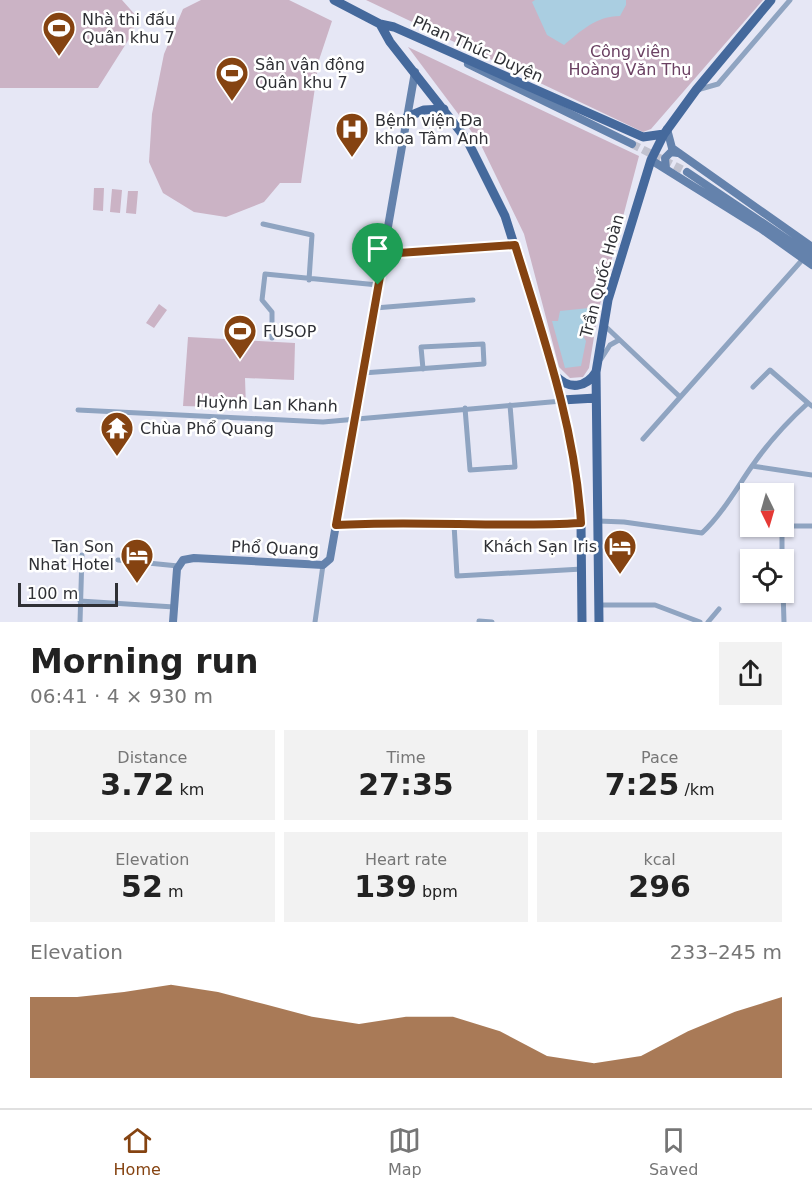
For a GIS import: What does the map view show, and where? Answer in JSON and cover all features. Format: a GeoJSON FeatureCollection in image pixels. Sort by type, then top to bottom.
{"type":"FeatureCollection","features":[{"type":"Feature","properties":{"kind":"main road","name":"Phan Thúc Duyện"},"geometry":{"type":"LineString","coordinates":[[334,0],[380,24],[394,27],[642,137],[666,131]]}},
{"type":"Feature","properties":{"kind":"main road","name":"Trần Quốc Hoàn"},"geometry":{"type":"LineString","coordinates":[[599,622],[596,372],[603,324],[651,160],[666,131],[696,90],[771,0]]}},
{"type":"Feature","properties":{"kind":"main road"},"geometry":{"type":"LineString","coordinates":[[380,24],[390,42],[444,110],[481,165],[515,245],[555,374],[576,471],[581,523],[582,622]]}},
{"type":"Feature","properties":{"kind":"main road"},"geometry":{"type":"LineString","coordinates":[[440,49],[488,75],[632,144]]}},
{"type":"Feature","properties":{"kind":"main road","name":"Phổ Quang"},"geometry":{"type":"LineString","coordinates":[[178,566],[183,560],[194,558],[323,565],[330,559],[415,72]]}},
{"type":"Feature","properties":{"kind":"main road"},"geometry":{"type":"LineString","coordinates":[[407,117],[424,110],[444,110]]}},
{"type":"Feature","properties":{"kind":"main road"},"geometry":{"type":"LineString","coordinates":[[666,131],[670,145],[678,153],[812,247]]}},
{"type":"Feature","properties":{"kind":"main road"},"geometry":{"type":"LineString","coordinates":[[666,169],[665,158],[671,152],[678,153]]}},
{"type":"Feature","properties":{"kind":"main road"},"geometry":{"type":"LineString","coordinates":[[651,160],[760,228],[812,265]]}},
{"type":"Feature","properties":{"kind":"main road"},"geometry":{"type":"LineString","coordinates":[[687,172],[812,256]]}},
{"type":"Feature","properties":{"kind":"main road"},"geometry":{"type":"LineString","coordinates":[[555,374],[564,383],[576,386],[588,381],[596,372]]}},
{"type":"Feature","properties":{"kind":"main road"},"geometry":{"type":"LineString","coordinates":[[562,400],[596,398]]}},
{"type":"Feature","properties":{"kind":"main road"},"geometry":{"type":"LineString","coordinates":[[173,622],[178,566]]}},
{"type":"Feature","properties":{"kind":"street"},"geometry":{"type":"LineString","coordinates":[[696,90],[718,84],[790,0]]}},
{"type":"Feature","properties":{"kind":"street"},"geometry":{"type":"LineString","coordinates":[[263,224],[312,235],[309,280]]}},
{"type":"Feature","properties":{"kind":"street"},"geometry":{"type":"LineString","coordinates":[[384,254],[515,245]]}},
{"type":"Feature","properties":{"kind":"street"},"geometry":{"type":"LineString","coordinates":[[643,439],[803,259]]}},
{"type":"Feature","properties":{"kind":"street"},"geometry":{"type":"LineString","coordinates":[[272,338],[272,312],[262,300],[264,276],[267,274],[309,280],[335,279],[378,285]]}},
{"type":"Feature","properties":{"kind":"street"},"geometry":{"type":"LineString","coordinates":[[375,308],[473,300]]}},
{"type":"Feature","properties":{"kind":"street"},"geometry":{"type":"LineString","coordinates":[[603,324],[679,396]]}},
{"type":"Feature","properties":{"kind":"street"},"geometry":{"type":"LineString","coordinates":[[596,372],[606,349],[619,340]]}},
{"type":"Feature","properties":{"kind":"street"},"geometry":{"type":"LineString","coordinates":[[363,373],[423,369],[484,364],[483,344],[421,347],[423,369]]}},
{"type":"Feature","properties":{"kind":"street"},"geometry":{"type":"LineString","coordinates":[[598,521],[624,522],[702,533],[731,499],[752,466],[784,426],[811,405],[770,370],[753,387]]}},
{"type":"Feature","properties":{"kind":"street","name":"Huỳnh Lan Khanh"},"geometry":{"type":"LineString","coordinates":[[78,410],[323,422],[562,400]]}},
{"type":"Feature","properties":{"kind":"street"},"geometry":{"type":"LineString","coordinates":[[465,408],[471,470],[514,467],[510,405]]}},
{"type":"Feature","properties":{"kind":"street"},"geometry":{"type":"LineString","coordinates":[[752,466],[812,474]]}},
{"type":"Feature","properties":{"kind":"street"},"geometry":{"type":"LineString","coordinates":[[336,525],[394,521],[454,524],[581,523]]}},
{"type":"Feature","properties":{"kind":"street"},"geometry":{"type":"LineString","coordinates":[[454,524],[457,576],[582,569]]}},
{"type":"Feature","properties":{"kind":"street"},"geometry":{"type":"LineString","coordinates":[[794,526],[812,526]]}},
{"type":"Feature","properties":{"kind":"street"},"geometry":{"type":"LineString","coordinates":[[80,622],[82,555]]}},
{"type":"Feature","properties":{"kind":"street"},"geometry":{"type":"LineString","coordinates":[[118,560],[178,566]]}},
{"type":"Feature","properties":{"kind":"street"},"geometry":{"type":"LineString","coordinates":[[315,622],[323,565]]}},
{"type":"Feature","properties":{"kind":"street"},"geometry":{"type":"LineString","coordinates":[[81,601],[174,607]]}},
{"type":"Feature","properties":{"kind":"street"},"geometry":{"type":"LineString","coordinates":[[783,603],[784,622]]}},
{"type":"Feature","properties":{"kind":"street"},"geometry":{"type":"LineString","coordinates":[[599,605],[655,605],[700,622]]}},
{"type":"Feature","properties":{"kind":"street"},"geometry":{"type":"LineString","coordinates":[[708,622],[719,609]]}},
{"type":"Feature","properties":{"kind":"street"},"geometry":{"type":"LineString","coordinates":[[479,621],[492,622]]}},
{"type":"Feature","properties":{"kind":"green space","name":"Nhà thi đấu Quân khu 7"},"geometry":{"type":"Polygon","coordinates":[[[0,0],[122,0],[138,18],[129,39],[98,88],[0,88],[0,0]]]}},
{"type":"Feature","properties":{"kind":"green space","name":"Sân vận động Quân khu 7"},"geometry":{"type":"Polygon","coordinates":[[[201,0],[289,0],[332,21],[319,60],[301,183],[280,183],[264,202],[226,217],[194,212],[163,193],[149,162],[152,114],[164,54],[183,9],[201,0]]]}},
{"type":"Feature","properties":{"kind":"green space","name":"Công viên Hoàng Văn Thụ"},"geometry":{"type":"Polygon","coordinates":[[[366,0],[763,0],[651,129],[643,132],[366,0]]]}},
{"type":"Feature","properties":{"kind":"green space","name":"Công viên Hoàng Văn Thụ"},"geometry":{"type":"Polygon","coordinates":[[[408,47],[639,156],[598,312],[589,368],[583,377],[570,378],[559,367],[524,234],[480,143],[408,47]]]}},
{"type":"Feature","properties":{"kind":"green space"},"geometry":{"type":"Polygon","coordinates":[[[94,188],[104,188],[103,211],[93,210],[94,188]]]}},
{"type":"Feature","properties":{"kind":"green space"},"geometry":{"type":"Polygon","coordinates":[[[112,189],[122,190],[120,213],[110,212],[112,189]]]}},
{"type":"Feature","properties":{"kind":"green space"},"geometry":{"type":"Polygon","coordinates":[[[128,191],[138,191],[136,214],[126,213],[128,191]]]}},
{"type":"Feature","properties":{"kind":"green space"},"geometry":{"type":"Polygon","coordinates":[[[159,304],[167,310],[154,328],[146,323],[159,304]]]}},
{"type":"Feature","properties":{"kind":"green space","name":"FUSOP"},"geometry":{"type":"Polygon","coordinates":[[[188,337],[295,343],[294,380],[245,378],[246,408],[183,406],[188,337]]]}},
{"type":"Feature","properties":{"kind":"water"},"geometry":{"type":"Polygon","coordinates":[[[535,0],[626,0],[626,5],[620,16],[596,21],[564,45],[547,35],[532,2],[535,0]]]}},
{"type":"Feature","properties":{"kind":"water"},"geometry":{"type":"Polygon","coordinates":[[[589,308],[583,336],[586,341],[581,366],[565,368],[552,321],[558,321],[560,311],[589,308]]]}},
{"type":"Feature","properties":{"kind":"tunnel"},"geometry":{"type":"LineString","coordinates":[[632,144],[687,172]]}},
{"type":"Feature","properties":{"kind":"place","name":"Nhà thi đấu Quân khu 7"},"geometry":{"type":"Point","coordinates":[59,57]}},
{"type":"Feature","properties":{"kind":"place","name":"Sân vận động Quân khu 7"},"geometry":{"type":"Point","coordinates":[232,102]}},
{"type":"Feature","properties":{"kind":"place","name":"Bệnh viện Đa khoa Tâm Anh"},"geometry":{"type":"Point","coordinates":[352,158]}},
{"type":"Feature","properties":{"kind":"place","name":"FUSOP"},"geometry":{"type":"Point","coordinates":[240,360]}},
{"type":"Feature","properties":{"kind":"place","name":"Chùa Phổ Quang"},"geometry":{"type":"Point","coordinates":[117,457]}},
{"type":"Feature","properties":{"kind":"place","name":"Khách Sạn Iris"},"geometry":{"type":"Point","coordinates":[620,575]}},
{"type":"Feature","properties":{"kind":"place","name":"Tan Son Nhat Hotel"},"geometry":{"type":"Point","coordinates":[137,584]}},
{"type":"Feature","properties":{"kind":"route"},"geometry":{"type":"LineString","coordinates":[[515,245],[562,400],[578,482],[581,523],[546,525],[394,521],[336,525],[378,285],[384,254],[515,245]]}}]}
